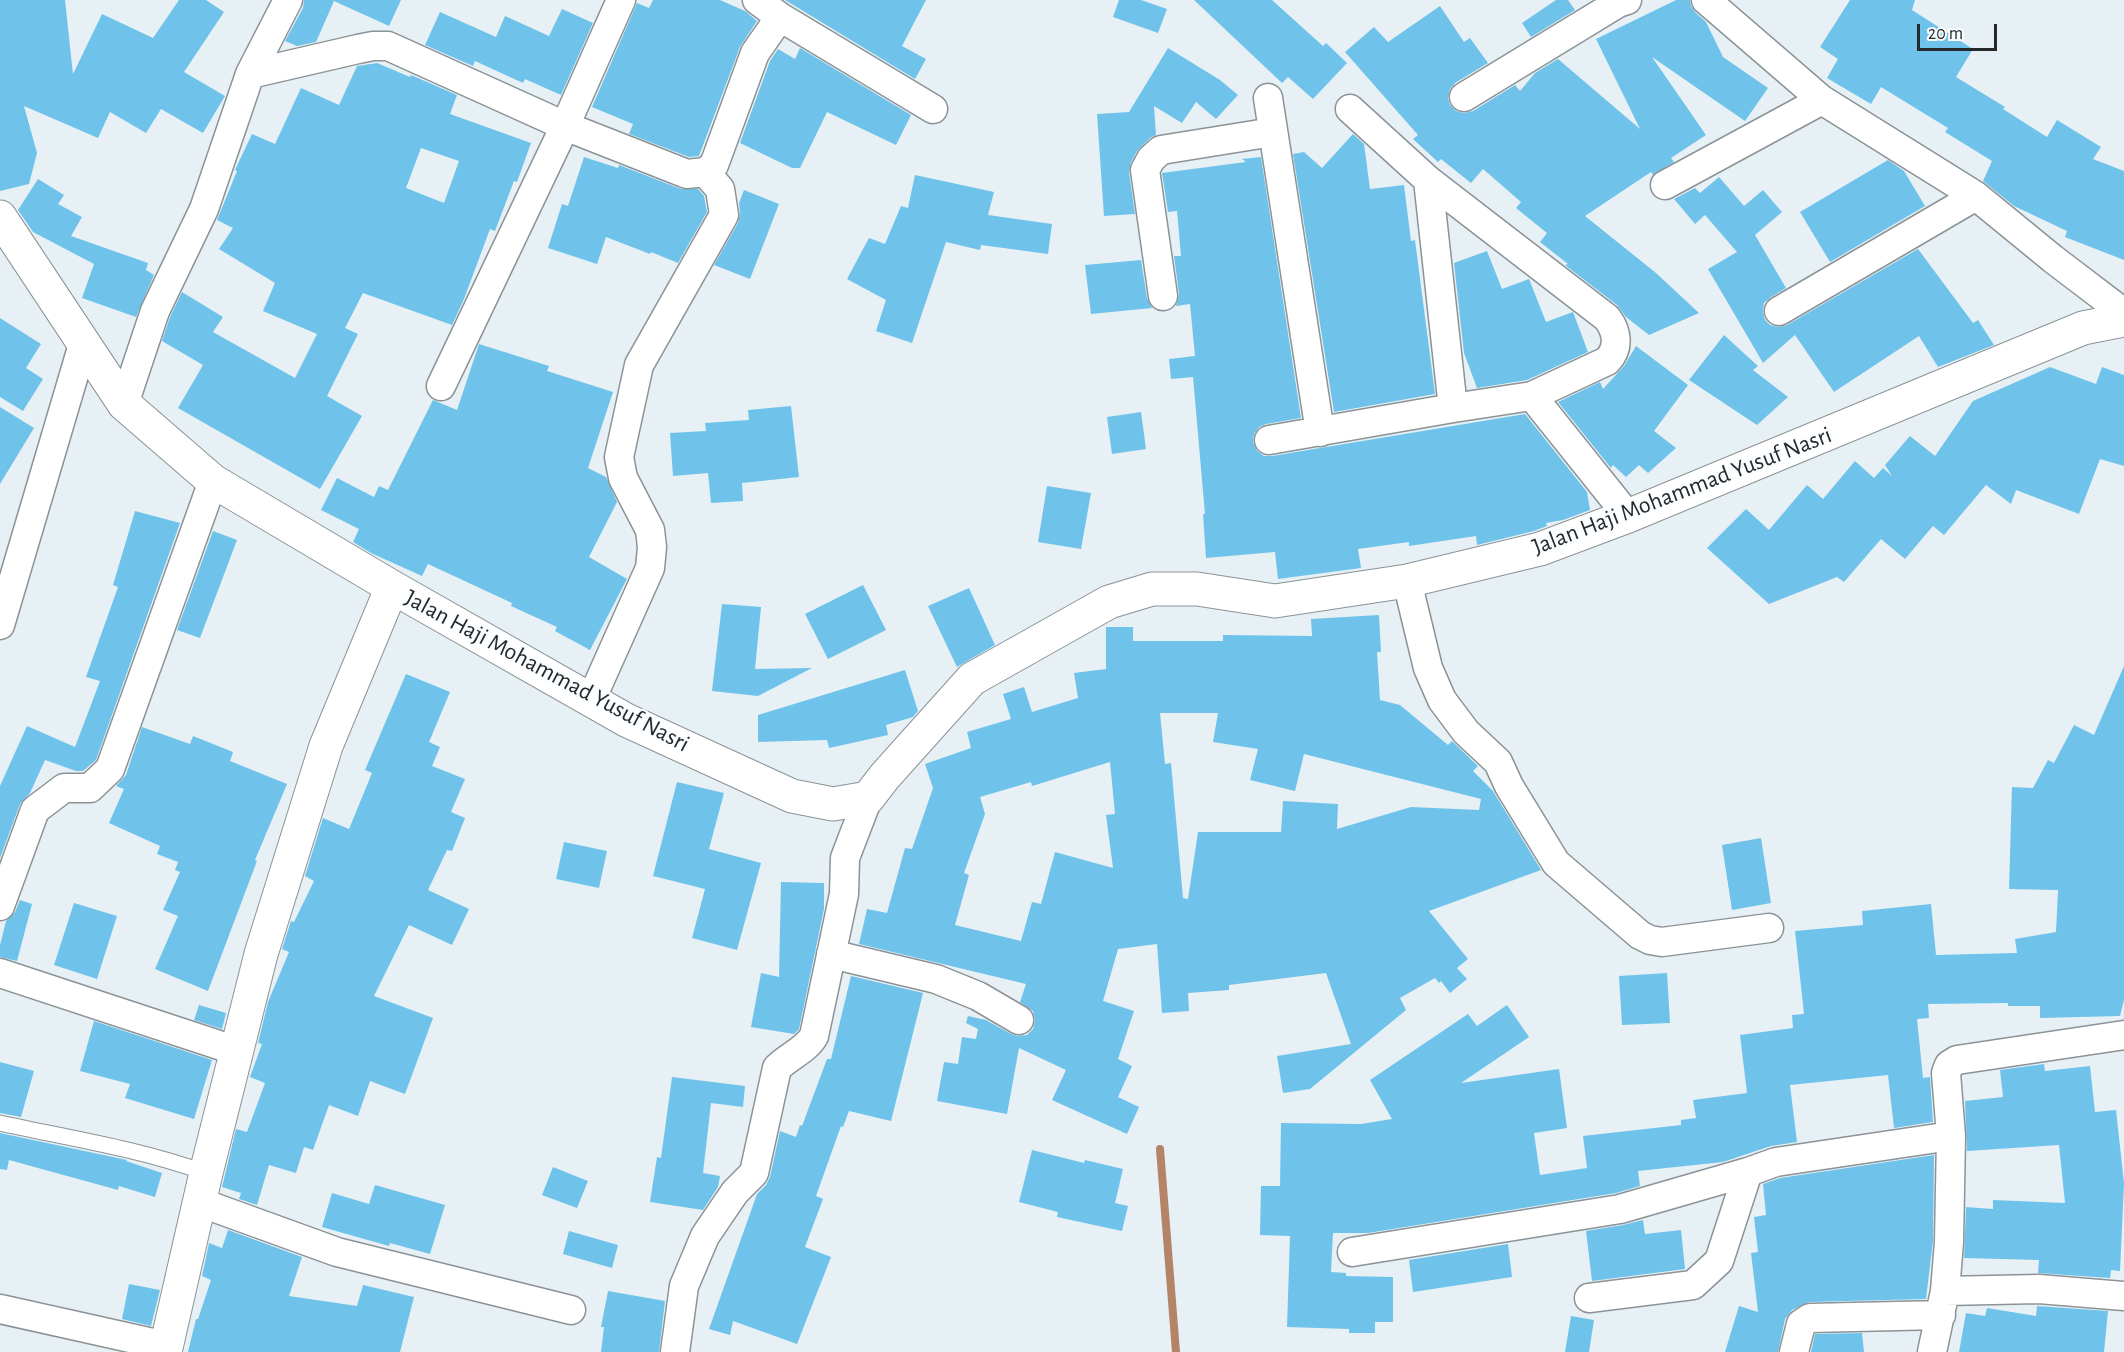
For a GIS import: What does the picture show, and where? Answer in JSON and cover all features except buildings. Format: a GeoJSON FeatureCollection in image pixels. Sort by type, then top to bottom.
{"type":"FeatureCollection","features":[{"type":"Feature","properties":{"kind":"street"},"geometry":{"type":"LineString","coordinates":[[124,404],[155,311],[204,209],[250,74],[288,0]]}},
{"type":"Feature","properties":{"kind":"street"},"geometry":{"type":"LineString","coordinates":[[441,386],[565,126],[621,0]]}},
{"type":"Feature","properties":{"kind":"street"},"geometry":{"type":"LineString","coordinates":[[757,0],[780,17],[933,109]]}},
{"type":"Feature","properties":{"kind":"street"},"geometry":{"type":"LineString","coordinates":[[1464,97],[1618,3],[1627,0]]}},
{"type":"Feature","properties":{"kind":"street"},"geometry":{"type":"LineString","coordinates":[[1706,0],[1822,100],[1976,196],[2124,313]]}},
{"type":"Feature","properties":{"kind":"street"},"geometry":{"type":"LineString","coordinates":[[250,74],[358,49],[388,46],[565,126],[687,174],[705,172],[714,165],[755,53],[780,17]]}},
{"type":"Feature","properties":{"kind":"street"},"geometry":{"type":"LineString","coordinates":[[1268,98],[1320,432]]}},
{"type":"Feature","properties":{"kind":"street"},"geometry":{"type":"LineString","coordinates":[[1665,185],[1822,100]]}},
{"type":"Feature","properties":{"kind":"street"},"geometry":{"type":"LineString","coordinates":[[1269,440],[1532,396],[1607,361],[1616,346],[1613,325],[1607,318],[1428,180],[1350,109]]}},
{"type":"Feature","properties":{"kind":"street"},"geometry":{"type":"LineString","coordinates":[[1163,296],[1145,170],[1151,159],[1161,150],[1273,132]]}},
{"type":"Feature","properties":{"kind":"street"},"geometry":{"type":"LineString","coordinates":[[591,700],[650,568],[652,547],[650,530],[622,478],[619,457],[639,365],[724,215],[720,189],[705,172]]}},
{"type":"Feature","properties":{"kind":"street"},"geometry":{"type":"LineString","coordinates":[[1428,180],[1453,408]]}},
{"type":"Feature","properties":{"kind":"street"},"geometry":{"type":"LineString","coordinates":[[1779,310],[1976,196]]}},
{"type":"Feature","properties":{"kind":"street","name":"Jalan Haji Mohammad Yusuf Nasri"},"geometry":{"type":"LineString","coordinates":[[0,217],[124,404],[213,481],[392,587],[626,720],[792,796],[833,804],[868,798],[972,679],[1109,602],[1152,589],[1197,589],[1275,601],[1407,581],[1540,549],[1628,516],[2083,328],[2124,320]]}},
{"type":"Feature","properties":{"kind":"street"},"geometry":{"type":"LineString","coordinates":[[0,625],[84,341]]}},
{"type":"Feature","properties":{"kind":"street"},"geometry":{"type":"LineString","coordinates":[[1532,396],[1628,516]]}},
{"type":"Feature","properties":{"kind":"street"},"geometry":{"type":"LineString","coordinates":[[0,906],[35,810],[64,788],[90,788],[110,769],[213,481]]}},
{"type":"Feature","properties":{"kind":"street"},"geometry":{"type":"LineString","coordinates":[[1407,581],[1428,668],[1442,700],[1466,732],[1498,762],[1509,786],[1556,862],[1640,935],[1650,940],[1662,942],[1769,928]]}},
{"type":"Feature","properties":{"kind":"street"},"geometry":{"type":"LineString","coordinates":[[0,1309],[166,1349],[261,954],[326,746],[392,587]]}},
{"type":"Feature","properties":{"kind":"street"},"geometry":{"type":"LineString","coordinates":[[675,1352],[684,1286],[705,1236],[735,1192],[754,1173],[777,1068],[786,1059],[805,1047],[814,1035],[844,894],[845,858],[868,798]]}},
{"type":"Feature","properties":{"kind":"street"},"geometry":{"type":"LineString","coordinates":[[831,954],[936,979],[978,996],[1019,1020]]}},
{"type":"Feature","properties":{"kind":"street"},"geometry":{"type":"LineString","coordinates":[[0,973],[237,1051]]}},
{"type":"Feature","properties":{"kind":"street"},"geometry":{"type":"LineString","coordinates":[[1932,1352],[1943,1303],[1949,1242],[1951,1136],[1946,1073],[1949,1065],[1957,1060],[2124,1035]]}},
{"type":"Feature","properties":{"kind":"street"},"geometry":{"type":"LineString","coordinates":[[1352,1252],[1620,1209],[1776,1162],[1951,1136]]}},
{"type":"Feature","properties":{"kind":"street"},"geometry":{"type":"LineString","coordinates":[[1588,1298],[1694,1285],[1719,1261],[1749,1172]]}},
{"type":"Feature","properties":{"kind":"street"},"geometry":{"type":"LineString","coordinates":[[203,1188],[337,1252],[571,1310]]}},
{"type":"Feature","properties":{"kind":"street"},"geometry":{"type":"LineString","coordinates":[[1794,1352],[1801,1324],[1810,1318],[1943,1303],[2039,1289],[2124,1296]]}},
{"type":"Feature","properties":{"kind":"lane"},"geometry":{"type":"LineString","coordinates":[[0,1123],[183,1165],[203,1188]]}},
{"type":"Feature","properties":{"kind":"waterway"},"geometry":{"type":"LineString","coordinates":[[1160,1149],[1176,1352]]}}]}
